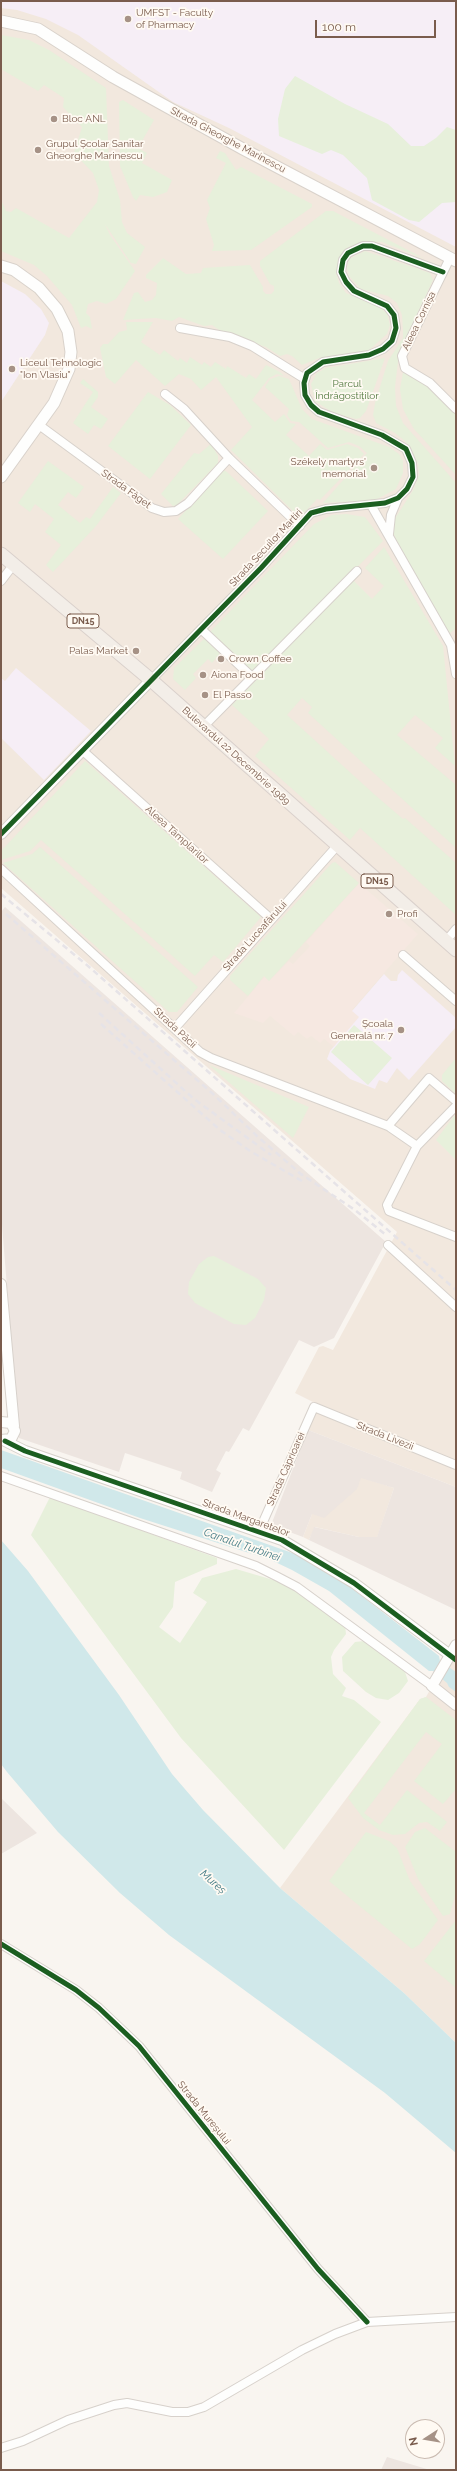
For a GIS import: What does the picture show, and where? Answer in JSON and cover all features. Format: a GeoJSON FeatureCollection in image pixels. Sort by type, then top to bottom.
{"type":"FeatureCollection","features":[{"type":"Feature","properties":{"kind":"main road","name":"Strada Gheorghe Marinescu"},"geometry":{"type":"LineString","coordinates":[[1,21],[38,29],[113,77],[230,142],[453,259]]}},
{"type":"Feature","properties":{"kind":"main road"},"geometry":{"type":"LineString","coordinates":[[1,266],[14,270],[39,288],[57,309],[68,331],[71,352],[69,369],[63,386],[39,425],[1,477]]}},
{"type":"Feature","properties":{"kind":"main road","name":"Bulevardul 22 Decembrie 1989"},"geometry":{"type":"LineString","coordinates":[[1,554],[204,726],[337,846],[456,950]]}},
{"type":"Feature","properties":{"kind":"main road","name":"Bulevardul 22 Decembrie 1989"},"geometry":{"type":"LineString","coordinates":[[1,561],[14,564]]}},
{"type":"Feature","properties":{"kind":"street"},"geometry":{"type":"LineString","coordinates":[[389,534],[391,515],[398,498],[407,489],[413,477],[412,463],[406,450],[382,435],[319,412],[311,405],[306,395],[304,377],[314,367],[323,362],[369,355],[383,349],[392,341],[396,328],[394,315],[386,306],[354,290],[343,277],[341,272],[343,260],[354,249],[368,246],[386,249],[443,272]]}},
{"type":"Feature","properties":{"kind":"street","name":"Aleea Cornișa"},"geometry":{"type":"LineString","coordinates":[[453,259],[443,272],[402,356],[405,368],[430,383],[456,409]]}},
{"type":"Feature","properties":{"kind":"street"},"geometry":{"type":"LineString","coordinates":[[180,328],[230,337],[252,346],[304,377]]}},
{"type":"Feature","properties":{"kind":"street"},"geometry":{"type":"LineString","coordinates":[[165,394],[184,409],[228,458],[300,526]]}},
{"type":"Feature","properties":{"kind":"street","name":"Strada Făget"},"geometry":{"type":"LineString","coordinates":[[39,425],[152,508],[164,512],[176,511],[188,503],[228,458]]}},
{"type":"Feature","properties":{"kind":"street","name":"Strada Secuilor Martiri"},"geometry":{"type":"LineString","coordinates":[[1,834],[201,629],[311,513],[385,503],[398,498]]}},
{"type":"Feature","properties":{"kind":"street"},"geometry":{"type":"LineString","coordinates":[[371,505],[389,534],[451,645],[456,674]]}},
{"type":"Feature","properties":{"kind":"street"},"geometry":{"type":"LineString","coordinates":[[1,581],[14,564]]}},
{"type":"Feature","properties":{"kind":"street"},"geometry":{"type":"LineString","coordinates":[[204,726],[357,571]]}},
{"type":"Feature","properties":{"kind":"street"},"geometry":{"type":"LineString","coordinates":[[201,629],[252,677]]}},
{"type":"Feature","properties":{"kind":"street","name":"Aleea Tâmplarilor"},"geometry":{"type":"LineString","coordinates":[[83,751],[271,918]]}},
{"type":"Feature","properties":{"kind":"street","name":"Strada Luceafărului"},"geometry":{"type":"LineString","coordinates":[[175,1028],[271,918],[337,846]]}},
{"type":"Feature","properties":{"kind":"street","name":"Strada Păcii"},"geometry":{"type":"LineString","coordinates":[[1,869],[200,1052],[211,1058],[388,1126],[417,1146]]}},
{"type":"Feature","properties":{"kind":"street"},"geometry":{"type":"LineString","coordinates":[[446,941],[456,929]]}},
{"type":"Feature","properties":{"kind":"street"},"geometry":{"type":"LineString","coordinates":[[403,955],[456,1001]]}},
{"type":"Feature","properties":{"kind":"street"},"geometry":{"type":"LineString","coordinates":[[388,1126],[429,1078],[456,1101]]}},
{"type":"Feature","properties":{"kind":"street"},"geometry":{"type":"LineString","coordinates":[[456,1106],[417,1146],[387,1205],[388,1210],[456,1237]]}},
{"type":"Feature","properties":{"kind":"street"},"geometry":{"type":"LineString","coordinates":[[388,1245],[456,1307]]}},
{"type":"Feature","properties":{"kind":"street"},"geometry":{"type":"LineString","coordinates":[[1,1284],[14,1426],[6,1439]]}},
{"type":"Feature","properties":{"kind":"street"},"geometry":{"type":"LineString","coordinates":[[11,1400],[1,1420],[9,1422],[14,1426]]}},
{"type":"Feature","properties":{"kind":"street","name":"Strada Livezii"},"geometry":{"type":"LineString","coordinates":[[314,1407],[456,1466]]}},
{"type":"Feature","properties":{"kind":"street","name":"Strada Căprioarei"},"geometry":{"type":"LineString","coordinates":[[259,1531],[314,1407]]}},
{"type":"Feature","properties":{"kind":"street","name":"Strada Margaretelor"},"geometry":{"type":"LineString","coordinates":[[6,1439],[17,1447],[259,1531],[301,1549],[354,1583],[451,1660]]}},
{"type":"Feature","properties":{"kind":"street"},"geometry":{"type":"LineString","coordinates":[[1,1476],[256,1566],[278,1576],[297,1587],[434,1683],[456,1705]]}},
{"type":"Feature","properties":{"kind":"street"},"geometry":{"type":"LineString","coordinates":[[434,1683],[451,1660],[456,1645]]}},
{"type":"Feature","properties":{"kind":"street","name":"Strada Mureșului"},"geometry":{"type":"LineString","coordinates":[[1,1944],[76,1990],[99,2008],[139,2046],[318,2269],[367,2322]]}},
{"type":"Feature","properties":{"kind":"street"},"geometry":{"type":"LineString","coordinates":[[1,2448],[23,2441],[68,2420],[114,2405],[132,2404],[172,2412],[188,2412],[204,2407],[302,2350],[335,2334],[367,2322],[456,2316]]}},
{"type":"Feature","properties":{"kind":"shaded area"},"geometry":{"type":"Polygon","coordinates":[[[1,1],[456,1],[456,1487],[308,1430],[319,1405],[295,1393],[319,1347],[323,1346],[333,1350],[397,1232],[1,888],[1,1]]]}},
{"type":"Feature","properties":{"kind":"shaded area"},"geometry":{"type":"Polygon","coordinates":[[[1,1],[456,1],[456,247],[229,128],[173,102],[78,35],[46,19],[17,10],[1,8],[1,1]]]}},
{"type":"Feature","properties":{"kind":"shaded area","name":"Liceul Tehnologic \"Ion Vlasiu\""},"geometry":{"type":"Polygon","coordinates":[[[1,281],[25,294],[41,309],[49,323],[45,335],[1,402],[1,281]]]}},
{"type":"Feature","properties":{"kind":"shaded area"},"geometry":{"type":"Polygon","coordinates":[[[16,668],[91,731],[44,780],[1,738],[1,678],[5,681],[16,668]]]}},
{"type":"Feature","properties":{"kind":"shaded area"},"geometry":{"type":"Polygon","coordinates":[[[359,883],[418,934],[352,1010],[360,1017],[334,1047],[324,1039],[320,1043],[311,1036],[307,1039],[298,1032],[294,1036],[270,1016],[263,1023],[234,1013],[265,976],[269,981],[289,961],[293,964],[310,946],[306,942],[359,883]]]}},
{"type":"Feature","properties":{"kind":"shaded area"},"geometry":{"type":"Polygon","coordinates":[[[5,907],[386,1242],[334,1338],[314,1347],[299,1340],[249,1431],[243,1428],[229,1452],[226,1451],[216,1470],[221,1473],[212,1492],[180,1479],[182,1472],[125,1453],[119,1472],[19,1438],[1,1212],[1,912],[5,907]]]}},
{"type":"Feature","properties":{"kind":"shaded area","name":"Școala Generală nr. 7"},"geometry":{"type":"Polygon","coordinates":[[[402,970],[456,1018],[456,1027],[409,1080],[397,1068],[387,1083],[379,1080],[375,1089],[350,1079],[327,1059],[330,1051],[359,1017],[352,1011],[384,974],[391,981],[397,981],[398,975],[402,970]]]}},
{"type":"Feature","properties":{"kind":"shaded area"},"geometry":{"type":"Polygon","coordinates":[[[308,1430],[456,1487],[456,1610],[309,1540],[314,1527],[359,1537],[377,1537],[394,1488],[361,1478],[357,1489],[324,1518],[312,1514],[303,1537],[271,1525],[308,1430]]]}},
{"type":"Feature","properties":{"kind":"shaded area"},"geometry":{"type":"Polygon","coordinates":[[[361,1477],[394,1488],[377,1538],[359,1537],[315,1527],[309,1540],[303,1537],[312,1514],[361,1477]]]}},
{"type":"Feature","properties":{"kind":"shaded area"},"geometry":{"type":"Polygon","coordinates":[[[456,1643],[456,2043],[404,1993],[280,1888],[420,1699],[426,1697],[456,1643]]]}},
{"type":"Feature","properties":{"kind":"shaded area"},"geometry":{"type":"Polygon","coordinates":[[[1,1798],[37,1833],[1,1854],[1,1798]]]}},
{"type":"Feature","properties":{"kind":"shaded area"},"geometry":{"type":"Polygon","coordinates":[[[387,2457],[430,2470],[381,2470],[387,2457]]]}},
{"type":"Feature","properties":{"kind":"green space"},"geometry":{"type":"Polygon","coordinates":[[[1,35],[29,40],[49,50],[106,88],[109,166],[120,200],[122,222],[127,233],[145,247],[136,264],[131,263],[105,224],[110,235],[135,271],[116,299],[106,304],[97,301],[88,304],[86,313],[90,317],[92,329],[86,326],[81,328],[72,305],[47,276],[34,265],[1,251],[1,200],[6,211],[11,212],[16,208],[69,238],[97,202],[99,190],[93,173],[74,153],[82,127],[63,107],[64,98],[44,85],[38,91],[1,69],[1,35]]]}},
{"type":"Feature","properties":{"kind":"green space"},"geometry":{"type":"Polygon","coordinates":[[[295,76],[345,104],[388,124],[411,146],[424,146],[436,138],[447,127],[456,130],[456,202],[442,203],[419,222],[409,220],[372,200],[367,178],[343,155],[331,150],[322,154],[279,136],[278,119],[285,89],[295,76]]]}},
{"type":"Feature","properties":{"kind":"green space"},"geometry":{"type":"Polygon","coordinates":[[[123,100],[154,120],[138,148],[147,153],[142,163],[172,180],[167,192],[153,197],[140,195],[136,201],[133,197],[120,166],[119,102],[123,100]]]}},
{"type":"Feature","properties":{"kind":"green space"},"geometry":{"type":"Polygon","coordinates":[[[220,151],[225,153],[236,170],[241,167],[312,204],[312,207],[251,250],[212,251],[214,245],[206,219],[210,208],[207,200],[226,163],[216,158],[220,151]]]}},
{"type":"Feature","properties":{"kind":"green space"},"geometry":{"type":"Polygon","coordinates":[[[326,211],[333,211],[425,259],[382,242],[370,242],[350,246],[339,258],[336,273],[339,283],[346,293],[380,307],[387,314],[390,325],[387,334],[369,350],[319,358],[302,365],[292,356],[287,354],[280,356],[266,347],[222,332],[212,325],[204,326],[179,317],[172,321],[156,318],[123,320],[134,293],[138,292],[145,302],[152,300],[156,295],[157,283],[146,278],[146,275],[163,258],[186,274],[201,273],[203,268],[250,265],[263,287],[263,291],[266,294],[271,294],[274,291],[274,286],[270,284],[260,266],[260,261],[326,211]]]}},
{"type":"Feature","properties":{"kind":"green space"},"geometry":{"type":"Polygon","coordinates":[[[365,251],[430,273],[433,280],[399,353],[395,387],[396,406],[403,423],[456,483],[456,628],[449,634],[397,544],[394,534],[394,520],[414,489],[419,475],[418,464],[412,450],[405,441],[395,433],[376,423],[373,415],[375,403],[388,361],[403,338],[403,331],[402,315],[397,303],[388,296],[361,289],[349,276],[347,268],[349,259],[365,251]]]}},
{"type":"Feature","properties":{"kind":"green space"},"geometry":{"type":"Polygon","coordinates":[[[126,322],[153,322],[141,342],[160,355],[164,350],[178,361],[180,358],[187,363],[190,357],[202,365],[204,362],[211,367],[215,362],[226,369],[227,366],[246,378],[249,374],[256,379],[266,365],[280,372],[284,376],[277,374],[269,378],[252,400],[275,422],[284,414],[290,423],[296,424],[286,435],[309,456],[320,444],[327,450],[347,444],[358,448],[364,454],[320,500],[317,499],[304,513],[295,513],[231,450],[252,427],[216,377],[201,390],[191,379],[179,374],[165,386],[136,360],[115,384],[106,377],[100,348],[103,344],[108,344],[119,332],[127,330],[126,322]]]}},
{"type":"Feature","properties":{"kind":"green space","name":"Parcul Îndrăgostiților"},"geometry":{"type":"Polygon","coordinates":[[[385,358],[366,411],[360,418],[356,419],[332,412],[315,401],[311,384],[317,373],[326,368],[385,358]]]}},
{"type":"Feature","properties":{"kind":"green space"},"geometry":{"type":"Polygon","coordinates":[[[403,372],[433,389],[456,415],[456,475],[414,429],[403,409],[400,389],[403,372]]]}},
{"type":"Feature","properties":{"kind":"green space"},"geometry":{"type":"Polygon","coordinates":[[[279,376],[289,379],[302,409],[312,419],[389,447],[399,454],[403,461],[403,473],[396,489],[375,500],[323,503],[367,453],[359,446],[349,442],[328,448],[299,422],[291,421],[287,415],[289,409],[265,387],[270,379],[279,376]]]}},
{"type":"Feature","properties":{"kind":"green space"},"geometry":{"type":"Polygon","coordinates":[[[83,379],[98,392],[98,397],[91,407],[108,419],[101,429],[94,425],[88,434],[73,423],[93,392],[80,383],[83,379]]]}},
{"type":"Feature","properties":{"kind":"green space"},"geometry":{"type":"Polygon","coordinates":[[[148,392],[170,405],[191,425],[150,479],[108,446],[148,392]]]}},
{"type":"Feature","properties":{"kind":"green space"},"geometry":{"type":"Polygon","coordinates":[[[211,444],[218,456],[218,463],[177,505],[173,506],[161,494],[194,453],[199,454],[211,444]]]}},
{"type":"Feature","properties":{"kind":"green space"},"geometry":{"type":"Polygon","coordinates":[[[48,461],[84,487],[76,498],[68,492],[58,505],[80,523],[86,517],[90,519],[113,487],[121,493],[96,526],[53,572],[46,565],[61,545],[45,532],[54,519],[35,504],[30,512],[18,503],[48,461]]]}},
{"type":"Feature","properties":{"kind":"green space"},"geometry":{"type":"Polygon","coordinates":[[[223,470],[227,472],[268,511],[223,559],[178,519],[223,470]]]}},
{"type":"Feature","properties":{"kind":"green space"},"geometry":{"type":"Polygon","coordinates":[[[346,514],[365,517],[383,541],[253,672],[210,632],[314,524],[332,515],[346,514]]]}},
{"type":"Feature","properties":{"kind":"green space"},"geometry":{"type":"Polygon","coordinates":[[[384,547],[443,646],[455,766],[435,748],[443,738],[415,715],[397,735],[456,785],[456,848],[308,713],[312,707],[302,698],[287,715],[375,795],[403,819],[405,818],[456,863],[456,915],[360,828],[350,840],[255,756],[269,739],[232,705],[353,580],[372,599],[384,586],[365,568],[384,547]]]}},
{"type":"Feature","properties":{"kind":"green space"},"geometry":{"type":"Polygon","coordinates":[[[205,638],[220,653],[212,663],[208,659],[193,674],[196,678],[185,690],[173,679],[174,668],[205,638]]]}},
{"type":"Feature","properties":{"kind":"green space"},"geometry":{"type":"Polygon","coordinates":[[[85,761],[261,917],[223,962],[214,955],[195,976],[41,840],[30,851],[1,860],[2,850],[85,761]]]}},
{"type":"Feature","properties":{"kind":"green space"},"geometry":{"type":"Polygon","coordinates":[[[40,847],[198,987],[177,1012],[169,1012],[3,863],[32,854],[40,847]]]}},
{"type":"Feature","properties":{"kind":"green space"},"geometry":{"type":"Polygon","coordinates":[[[335,862],[359,883],[269,981],[264,976],[248,996],[230,980],[230,976],[332,863],[335,862]]]}},
{"type":"Feature","properties":{"kind":"green space"},"geometry":{"type":"Polygon","coordinates":[[[354,1025],[392,1058],[368,1085],[331,1052],[354,1025]]]}},
{"type":"Feature","properties":{"kind":"green space"},"geometry":{"type":"Polygon","coordinates":[[[456,1058],[456,1094],[442,1081],[442,1075],[456,1058]]]}},
{"type":"Feature","properties":{"kind":"green space"},"geometry":{"type":"Polygon","coordinates":[[[209,1065],[309,1107],[293,1138],[209,1065]]]}},
{"type":"Feature","properties":{"kind":"green space"},"geometry":{"type":"Polygon","coordinates":[[[454,1116],[456,1116],[456,1160],[436,1140],[454,1116]]]}},
{"type":"Feature","properties":{"kind":"green space"},"geometry":{"type":"Polygon","coordinates":[[[214,1256],[258,1279],[266,1288],[264,1300],[255,1318],[246,1325],[234,1324],[195,1303],[188,1294],[189,1282],[199,1264],[208,1257],[214,1256]]]}},
{"type":"Feature","properties":{"kind":"green space"},"geometry":{"type":"Polygon","coordinates":[[[50,1497],[217,1558],[217,1564],[175,1582],[173,1607],[159,1627],[180,1643],[207,1602],[193,1593],[202,1578],[236,1569],[277,1581],[296,1589],[345,1625],[346,1634],[334,1650],[331,1657],[333,1674],[346,1688],[342,1696],[354,1700],[381,1722],[284,1850],[181,1738],[31,1535],[50,1497]]]}},
{"type":"Feature","properties":{"kind":"green space"},"geometry":{"type":"Polygon","coordinates":[[[364,1641],[405,1672],[408,1681],[399,1693],[388,1700],[376,1698],[366,1692],[343,1671],[342,1657],[355,1642],[364,1641]]]}},
{"type":"Feature","properties":{"kind":"green space"},"geometry":{"type":"Polygon","coordinates":[[[426,1697],[456,1720],[456,1789],[443,1804],[414,1781],[442,1744],[426,1732],[364,1813],[380,1825],[407,1790],[447,1822],[440,1831],[427,1822],[419,1823],[405,1834],[393,1835],[379,1830],[363,1818],[348,1798],[420,1699],[426,1697]]]}},
{"type":"Feature","properties":{"kind":"green space"},"geometry":{"type":"Polygon","coordinates":[[[425,1828],[456,1852],[456,1891],[450,1914],[443,1916],[418,1879],[405,1847],[415,1832],[425,1828]]]}},
{"type":"Feature","properties":{"kind":"green space"},"geometry":{"type":"Polygon","coordinates":[[[366,1832],[389,1841],[397,1848],[410,1881],[438,1920],[420,1944],[412,1949],[329,1881],[366,1832]]]}},
{"type":"Feature","properties":{"kind":"green space"},"geometry":{"type":"Polygon","coordinates":[[[456,1920],[456,1988],[424,1961],[456,1920]]]}},
{"type":"Feature","properties":{"kind":"water","name":"Canalul Turbinei"},"geometry":{"type":"Polygon","coordinates":[[[1,1450],[298,1555],[336,1576],[439,1656],[440,1661],[456,1672],[456,1692],[433,1671],[429,1671],[329,1591],[292,1570],[271,1560],[140,1518],[1,1468],[1,1450]]]}},
{"type":"Feature","properties":{"kind":"water","name":"Mureș"},"geometry":{"type":"Polygon","coordinates":[[[1,1540],[28,1571],[119,1695],[172,1774],[203,1810],[280,1888],[404,1993],[456,2043],[456,2153],[385,2093],[169,1935],[120,1893],[58,1832],[1,1764],[1,1540]]]}},
{"type":"Feature","properties":{"kind":"railway"},"geometry":{"type":"LineString","coordinates":[[1,894],[88,966],[456,1290]]}},
{"type":"Feature","properties":{"kind":"railway"},"geometry":{"type":"LineString","coordinates":[[6,914],[212,1093],[258,1137],[302,1175]]}},
{"type":"Feature","properties":{"kind":"railway"},"geometry":{"type":"LineString","coordinates":[[99,1013],[194,1099],[271,1155]]}},
{"type":"Feature","properties":{"kind":"railway"},"geometry":{"type":"LineString","coordinates":[[101,1024],[220,1130],[250,1151],[302,1181]]}},
{"type":"Feature","properties":{"kind":"railway"},"geometry":{"type":"LineString","coordinates":[[298,1172],[355,1210],[386,1235]]}},
{"type":"Feature","properties":{"kind":"cycle path"},"geometry":{"type":"LineString","coordinates":[[1,834],[261,568],[311,513],[326,509],[385,503],[398,498],[407,489],[413,477],[412,463],[406,449],[382,435],[319,412],[311,405],[305,395],[304,383],[307,373],[323,362],[369,355],[383,349],[392,341],[396,328],[394,315],[387,306],[354,291],[346,282],[341,272],[343,260],[348,253],[363,246],[372,246],[443,272]]}},
{"type":"Feature","properties":{"kind":"cycle path"},"geometry":{"type":"LineString","coordinates":[[5,1441],[25,1451],[282,1540],[354,1583],[456,1660]]}},
{"type":"Feature","properties":{"kind":"cycle path"},"geometry":{"type":"LineString","coordinates":[[1,1944],[76,1990],[99,2008],[139,2046],[318,2269],[367,2322]]}},
{"type":"Feature","properties":{"kind":"place","name":"UMFST - Faculty of Pharmacy"},"geometry":{"type":"Point","coordinates":[128,19]}},
{"type":"Feature","properties":{"kind":"place","name":"Bloc ANL"},"geometry":{"type":"Point","coordinates":[54,119]}},
{"type":"Feature","properties":{"kind":"place","name":"Grupul Școlar Sanitar Gheorghe Marinescu"},"geometry":{"type":"Point","coordinates":[38,150]}},
{"type":"Feature","properties":{"kind":"place","name":"Liceul Tehnologic \"Ion Vlasiu\""},"geometry":{"type":"Point","coordinates":[12,369]}},
{"type":"Feature","properties":{"kind":"place","name":"Székely martyrs' memorial"},"geometry":{"type":"Point","coordinates":[374,468]}},
{"type":"Feature","properties":{"kind":"place","name":"Palas Market"},"geometry":{"type":"Point","coordinates":[136,651]}},
{"type":"Feature","properties":{"kind":"place","name":"Crown Coffee"},"geometry":{"type":"Point","coordinates":[221,659]}},
{"type":"Feature","properties":{"kind":"place","name":"Aiona Food"},"geometry":{"type":"Point","coordinates":[203,675]}},
{"type":"Feature","properties":{"kind":"place","name":"El Passo"},"geometry":{"type":"Point","coordinates":[205,695]}},
{"type":"Feature","properties":{"kind":"place","name":"Profi"},"geometry":{"type":"Point","coordinates":[389,914]}},
{"type":"Feature","properties":{"kind":"place","name":"Școala Generală nr. 7"},"geometry":{"type":"Point","coordinates":[401,1030]}}]}
